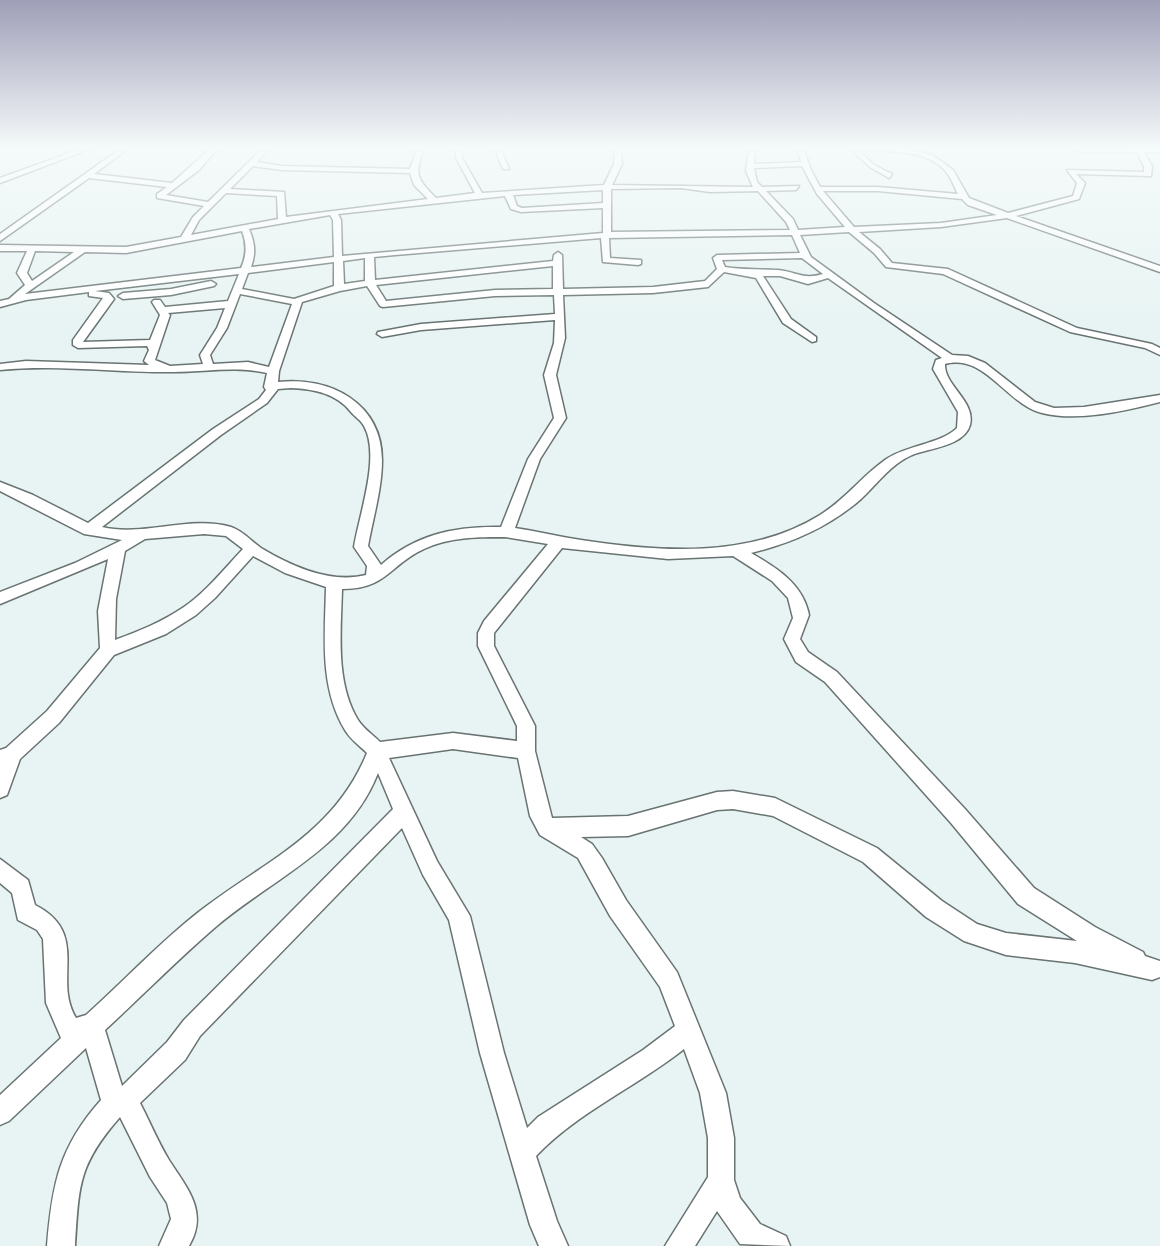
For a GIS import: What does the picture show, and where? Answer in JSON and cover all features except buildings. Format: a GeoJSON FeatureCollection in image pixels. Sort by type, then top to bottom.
{"type":"FeatureCollection","features":[{"type":"Feature","properties":{"kind":"street"},"geometry":{"type":"LineString","coordinates":[[0,242],[47,205]]}},
{"type":"Feature","properties":{"kind":"street"},"geometry":{"type":"LineString","coordinates":[[184,240],[196,219],[210,205]]}},
{"type":"Feature","properties":{"kind":"street"},"geometry":{"type":"LineString","coordinates":[[281,205],[282,221]]}},
{"type":"Feature","properties":{"kind":"street"},"geometry":{"type":"LineString","coordinates":[[0,242],[32,249],[126,250],[244,226],[400,205]]}},
{"type":"Feature","properties":{"kind":"street"},"geometry":{"type":"LineString","coordinates":[[516,205],[519,210],[562,216],[607,205]]}},
{"type":"Feature","properties":{"kind":"street"},"geometry":{"type":"LineString","coordinates":[[608,205],[606,260],[638,262]]}},
{"type":"Feature","properties":{"kind":"street"},"geometry":{"type":"LineString","coordinates":[[773,205],[793,228],[805,255],[951,359]]}},
{"type":"Feature","properties":{"kind":"street"},"geometry":{"type":"LineString","coordinates":[[833,205],[853,231],[896,268],[945,271],[1074,330],[1148,346],[1160,352]]}},
{"type":"Feature","properties":{"kind":"street"},"geometry":{"type":"LineString","coordinates":[[981,205],[1160,269]]}},
{"type":"Feature","properties":{"kind":"street"},"geometry":{"type":"LineString","coordinates":[[0,304],[12,300],[457,246],[606,235],[793,228],[853,231],[941,225],[1006,216],[1046,205]]}},
{"type":"Feature","properties":{"kind":"street"},"geometry":{"type":"LineString","coordinates":[[0,242],[23,230],[40,212]]}},
{"type":"Feature","properties":{"kind":"street"},"geometry":{"type":"LineString","coordinates":[[333,213],[337,220],[339,288]]}},
{"type":"Feature","properties":{"kind":"street"},"geometry":{"type":"LineString","coordinates":[[793,228],[844,220],[936,214]]}},
{"type":"Feature","properties":{"kind":"street"},"geometry":{"type":"LineString","coordinates":[[562,216],[573,238]]}},
{"type":"Feature","properties":{"kind":"street"},"geometry":{"type":"LineString","coordinates":[[209,367],[205,355],[222,328],[251,251],[244,226]]}},
{"type":"Feature","properties":{"kind":"street"},"geometry":{"type":"LineString","coordinates":[[506,532],[534,459],[560,418],[550,377],[551,363],[559,347],[556,293],[558,239]]}},
{"type":"Feature","properties":{"kind":"street"},"geometry":{"type":"LineString","coordinates":[[457,246],[458,272]]}},
{"type":"Feature","properties":{"kind":"street"},"geometry":{"type":"LineString","coordinates":[[30,285],[22,273],[32,249]]}},
{"type":"Feature","properties":{"kind":"street"},"geometry":{"type":"LineString","coordinates":[[12,300],[81,251]]}},
{"type":"Feature","properties":{"kind":"street"},"geometry":{"type":"LineString","coordinates":[[369,255],[370,283],[383,304],[495,293],[703,285],[708,284],[722,269]]}},
{"type":"Feature","properties":{"kind":"street"},"geometry":{"type":"LineString","coordinates":[[765,255],[773,272]]}},
{"type":"Feature","properties":{"kind":"street"},"geometry":{"type":"LineString","coordinates":[[805,255],[719,256],[717,262],[722,269],[749,273],[773,272],[808,281],[829,275]]}},
{"type":"Feature","properties":{"kind":"street"},"geometry":{"type":"LineString","coordinates":[[237,291],[296,302],[339,288],[370,283],[557,263]]}},
{"type":"Feature","properties":{"kind":"street"},"geometry":{"type":"LineString","coordinates":[[749,273],[762,280],[787,321],[812,339]]}},
{"type":"Feature","properties":{"kind":"street"},"geometry":{"type":"LineString","coordinates":[[74,293],[109,296],[152,294],[242,274]]}},
{"type":"Feature","properties":{"kind":"street"},"geometry":{"type":"LineString","coordinates":[[152,294],[165,315],[149,361],[168,369]]}},
{"type":"Feature","properties":{"kind":"street"},"geometry":{"type":"LineString","coordinates":[[109,296],[98,317],[78,340],[78,345],[154,344]]}},
{"type":"Feature","properties":{"kind":"street"},"geometry":{"type":"LineString","coordinates":[[89,530],[217,432],[263,401],[272,390],[273,371],[294,318],[296,302]]}},
{"type":"Feature","properties":{"kind":"street"},"geometry":{"type":"LineString","coordinates":[[164,310],[232,304]]}},
{"type":"Feature","properties":{"kind":"street"},"geometry":{"type":"LineString","coordinates":[[382,334],[421,327],[558,317]]}},
{"type":"Feature","properties":{"kind":"street"},"geometry":{"type":"LineString","coordinates":[[0,486],[44,504],[76,526],[89,530],[141,537],[215,530],[230,532],[251,549],[292,571],[334,582],[353,583],[383,574],[408,551],[424,543],[458,533],[506,532],[558,542],[667,552],[737,552],[776,542],[817,524],[854,497],[897,458],[955,437],[963,431],[962,406],[939,369],[940,362],[951,359],[964,360],[987,370],[1028,403],[1045,411],[1123,405],[1160,398]]}},
{"type":"Feature","properties":{"kind":"street"},"geometry":{"type":"LineString","coordinates":[[0,367],[26,364],[168,369],[254,365],[273,371]]}},
{"type":"Feature","properties":{"kind":"street"},"geometry":{"type":"LineString","coordinates":[[270,387],[302,384],[332,391],[351,401],[354,409],[370,425],[377,469],[361,547],[374,565],[373,579]]}},
{"type":"Feature","properties":{"kind":"street"},"geometry":{"type":"LineString","coordinates":[[0,598],[23,591],[141,537]]}},
{"type":"Feature","properties":{"kind":"street"},"geometry":{"type":"LineString","coordinates":[[558,542],[490,625],[484,642],[526,726],[526,751],[540,816],[547,828],[585,851],[618,908],[669,980],[718,1110],[721,1180],[728,1205],[750,1234],[776,1246]]}},
{"type":"Feature","properties":{"kind":"street"},"geometry":{"type":"LineString","coordinates":[[108,650],[104,629],[106,604],[118,549]]}},
{"type":"Feature","properties":{"kind":"street"},"geometry":{"type":"LineString","coordinates":[[0,789],[7,756],[74,695],[108,650],[160,629],[190,611],[251,549]]}},
{"type":"Feature","properties":{"kind":"street"},"geometry":{"type":"LineString","coordinates":[[737,552],[780,580],[795,598],[801,619],[792,639],[797,651],[831,677],[958,816],[1026,896],[1087,935],[1156,971]]}},
{"type":"Feature","properties":{"kind":"street"},"geometry":{"type":"LineString","coordinates":[[334,582],[333,658],[338,693],[352,727],[377,751],[430,868],[459,916],[492,1053],[523,1151],[546,1239]]}},
{"type":"Feature","properties":{"kind":"street"},"geometry":{"type":"LineString","coordinates":[[0,605],[23,591]]}},
{"type":"Feature","properties":{"kind":"street"},"geometry":{"type":"LineString","coordinates":[[377,751],[453,741],[526,751]]}},
{"type":"Feature","properties":{"kind":"street"},"geometry":{"type":"LineString","coordinates":[[0,1112],[206,920],[302,852],[334,825],[363,786],[377,751]]}},
{"type":"Feature","properties":{"kind":"street"},"geometry":{"type":"LineString","coordinates":[[547,828],[628,826],[717,801],[733,800],[775,807],[870,855],[934,909],[972,933],[1006,944],[1075,952],[1156,971]]}},
{"type":"Feature","properties":{"kind":"street"},"geometry":{"type":"LineString","coordinates":[[61,1246],[66,1183],[74,1155],[86,1135],[176,1051],[192,1028],[404,812]]}},
{"type":"Feature","properties":{"kind":"street"},"geometry":{"type":"LineString","coordinates":[[0,869],[21,887],[26,912],[46,923],[55,944],[55,1002],[60,1018],[71,1032],[92,1026]]}},
{"type":"Feature","properties":{"kind":"street"},"geometry":{"type":"LineString","coordinates":[[92,1026],[112,1096],[122,1100],[159,1168],[179,1197],[185,1219],[182,1232],[173,1246]]}},
{"type":"Feature","properties":{"kind":"street"},"geometry":{"type":"LineString","coordinates":[[523,1151],[547,1126],[652,1059],[689,1030]]}},
{"type":"Feature","properties":{"kind":"street"},"geometry":{"type":"LineString","coordinates":[[679,1246],[721,1180]]}}]}
